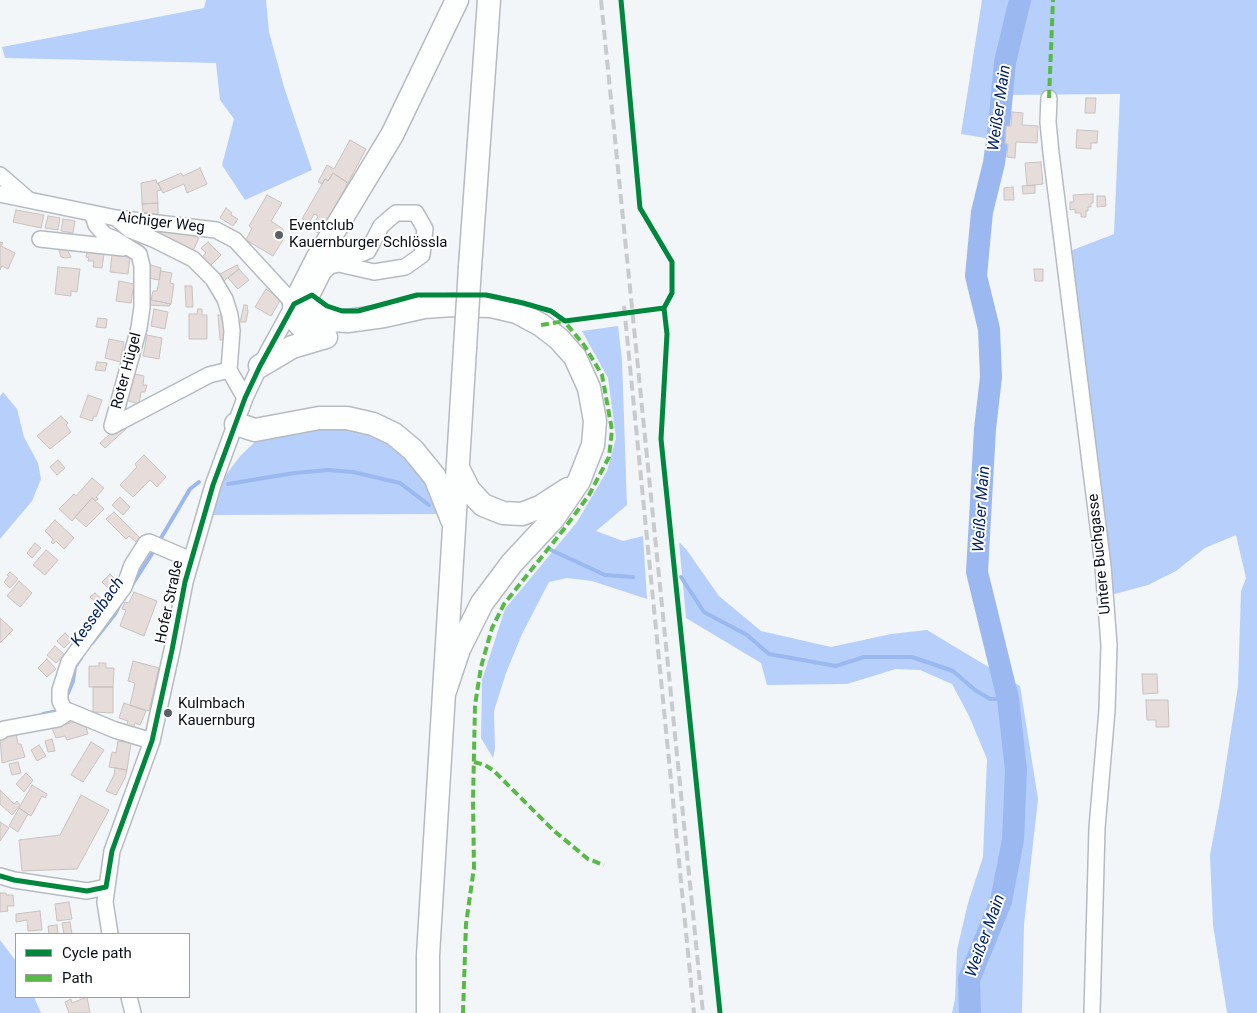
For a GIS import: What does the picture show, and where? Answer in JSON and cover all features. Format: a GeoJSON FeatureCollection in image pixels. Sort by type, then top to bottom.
{"type":"FeatureCollection","features":[{"type":"Feature","properties":{"kind":"highway"},"geometry":{"type":"LineString","coordinates":[[323,338],[307,332],[298,323],[294,315],[294,304],[317,259],[392,135],[457,0]]}},
{"type":"Feature","properties":{"kind":"highway"},"geometry":{"type":"LineString","coordinates":[[428,1013],[428,955],[453,522],[489,0]]}},
{"type":"Feature","properties":{"kind":"highway"},"geometry":{"type":"LineString","coordinates":[[294,304],[331,320],[348,321],[384,316],[424,307],[453,305],[491,306],[517,312],[541,325],[559,339],[575,357],[589,388],[595,421],[592,446],[579,481],[553,519],[512,563],[482,603],[460,648],[444,691]]}},
{"type":"Feature","properties":{"kind":"highway"},"geometry":{"type":"LineString","coordinates":[[260,366],[292,347],[384,316]]}},
{"type":"Feature","properties":{"kind":"highway"},"geometry":{"type":"LineString","coordinates":[[236,424],[255,430],[319,418],[347,418],[373,424],[394,434],[413,450],[435,476],[453,522]]}},
{"type":"Feature","properties":{"kind":"highway"},"geometry":{"type":"LineString","coordinates":[[458,468],[469,490],[483,505],[503,513],[522,514],[540,508],[579,481]]}},
{"type":"Feature","properties":{"kind":"street","name":"Untere Buchgasse"},"geometry":{"type":"LineString","coordinates":[[1049,98],[1048,122],[1051,154],[1102,557],[1109,645],[1107,710],[1097,828],[1092,1013]]}},
{"type":"Feature","properties":{"kind":"street"},"geometry":{"type":"LineString","coordinates":[[0,175],[30,201]]}},
{"type":"Feature","properties":{"kind":"street","name":"Aichiger Weg"},"geometry":{"type":"LineString","coordinates":[[0,194],[116,218],[216,230],[235,240],[294,304]]}},
{"type":"Feature","properties":{"kind":"street"},"geometry":{"type":"LineString","coordinates":[[92,213],[96,225],[105,235],[132,250]]}},
{"type":"Feature","properties":{"kind":"street"},"geometry":{"type":"LineString","coordinates":[[294,304],[312,295],[323,273],[330,266],[339,264],[374,272],[405,267],[422,255],[425,229],[416,213],[396,213],[380,226],[368,251],[355,256],[338,253],[317,259]]}},
{"type":"Feature","properties":{"kind":"street"},"geometry":{"type":"LineString","coordinates":[[116,218],[135,232],[193,259],[213,279],[225,299],[230,315],[232,331],[229,370],[245,398]]}},
{"type":"Feature","properties":{"kind":"street"},"geometry":{"type":"LineString","coordinates":[[40,239],[114,246],[132,250]]}},
{"type":"Feature","properties":{"kind":"street","name":"Roter Hügel"},"geometry":{"type":"LineString","coordinates":[[132,250],[139,254],[141,258],[142,306],[134,350],[112,426],[209,375],[229,370]]}},
{"type":"Feature","properties":{"kind":"street","name":"Hofer Straße"},"geometry":{"type":"LineString","coordinates":[[110,933],[105,902],[112,852],[152,741],[191,560],[213,486],[245,398],[294,304]]}},
{"type":"Feature","properties":{"kind":"street"},"geometry":{"type":"LineString","coordinates":[[0,732],[4,729],[58,719],[65,707],[60,690],[69,662],[124,587],[132,566],[146,543],[150,542],[191,560]]}},
{"type":"Feature","properties":{"kind":"street"},"geometry":{"type":"LineString","coordinates":[[65,707],[141,739],[152,741]]}},
{"type":"Feature","properties":{"kind":"street"},"geometry":{"type":"LineString","coordinates":[[0,876],[14,880],[87,891],[106,887]]}},
{"type":"Feature","properties":{"kind":"street"},"geometry":{"type":"LineString","coordinates":[[129,998],[134,1013]]}},
{"type":"Feature","properties":{"kind":"shaded area"},"geometry":{"type":"Polygon","coordinates":[[[206,0],[266,0],[269,32],[284,87],[312,170],[245,200],[222,165],[234,119],[220,100],[216,63],[5,58],[2,47],[204,8],[206,0]]]}},
{"type":"Feature","properties":{"kind":"shaded area"},"geometry":{"type":"Polygon","coordinates":[[[982,0],[1257,0],[1257,1013],[1227,1013],[1213,925],[1210,855],[1238,686],[1241,591],[1246,578],[1236,535],[1205,548],[1176,571],[1148,585],[1111,595],[1065,253],[1114,234],[1120,94],[1004,95],[998,140],[961,134],[982,0]]]}},
{"type":"Feature","properties":{"kind":"shaded area"},"geometry":{"type":"Polygon","coordinates":[[[618,326],[622,360],[627,505],[596,531],[623,541],[643,536],[647,599],[592,581],[567,578],[549,582],[522,634],[506,673],[494,711],[495,748],[493,758],[481,738],[482,680],[505,609],[577,522],[607,471],[616,438],[608,378],[582,331],[618,326]]]}},
{"type":"Feature","properties":{"kind":"shaded area"},"geometry":{"type":"Polygon","coordinates":[[[3,392],[17,409],[24,437],[38,463],[41,479],[32,501],[0,539],[0,396],[3,392]]]}},
{"type":"Feature","properties":{"kind":"shaded area"},"geometry":{"type":"Polygon","coordinates":[[[340,423],[401,447],[422,471],[442,514],[212,515],[225,476],[241,455],[256,441],[340,423]]]}},
{"type":"Feature","properties":{"kind":"shaded area"},"geometry":{"type":"Polygon","coordinates":[[[679,542],[719,596],[761,631],[831,647],[891,634],[927,630],[1020,686],[1038,799],[1024,925],[1022,1013],[952,1013],[955,999],[957,950],[968,903],[983,857],[987,759],[969,716],[952,684],[920,670],[896,669],[847,684],[767,685],[761,663],[686,618],[679,542]]]}},
{"type":"Feature","properties":{"kind":"shaded area"},"geometry":{"type":"Polygon","coordinates":[[[0,940],[15,960],[15,998],[34,998],[41,1013],[0,1013],[0,940]]]}},
{"type":"Feature","properties":{"kind":"building"},"geometry":{"type":"Polygon","coordinates":[[[1086,98],[1096,98],[1095,113],[1085,113],[1086,98]]]}},
{"type":"Feature","properties":{"kind":"building"},"geometry":{"type":"Polygon","coordinates":[[[1012,112],[1023,113],[1022,125],[1038,126],[1037,143],[1016,142],[1015,158],[1007,157],[1008,144],[1005,144],[1006,126],[1011,126],[1012,112]]]}},
{"type":"Feature","properties":{"kind":"building"},"geometry":{"type":"Polygon","coordinates":[[[1077,130],[1098,131],[1097,143],[1091,143],[1091,149],[1076,148],[1077,130]]]}},
{"type":"Feature","properties":{"kind":"building"},"geometry":{"type":"Polygon","coordinates":[[[350,140],[366,149],[348,183],[333,173],[328,181],[325,179],[322,184],[318,182],[327,165],[334,169],[350,140]]]}},
{"type":"Feature","properties":{"kind":"building"},"geometry":{"type":"Polygon","coordinates":[[[1041,162],[1043,184],[1027,186],[1025,163],[1041,162]]]}},
{"type":"Feature","properties":{"kind":"building"},"geometry":{"type":"Polygon","coordinates":[[[200,168],[207,184],[187,193],[184,184],[163,193],[158,183],[181,173],[183,176],[200,168]]]}},
{"type":"Feature","properties":{"kind":"building"},"geometry":{"type":"Polygon","coordinates":[[[333,173],[348,183],[320,234],[311,229],[318,216],[314,214],[309,223],[302,219],[325,179],[328,181],[333,173]]]}},
{"type":"Feature","properties":{"kind":"building"},"geometry":{"type":"Polygon","coordinates":[[[156,180],[161,190],[157,191],[158,203],[142,204],[141,183],[156,180]]]}},
{"type":"Feature","properties":{"kind":"building"},"geometry":{"type":"Polygon","coordinates":[[[1035,185],[1035,193],[1023,194],[1022,186],[1035,185]]]}},
{"type":"Feature","properties":{"kind":"building"},"geometry":{"type":"Polygon","coordinates":[[[1013,187],[1014,200],[1004,200],[1004,188],[1013,187]]]}},
{"type":"Feature","properties":{"kind":"building"},"geometry":{"type":"Polygon","coordinates":[[[1093,194],[1093,203],[1091,203],[1091,207],[1088,207],[1088,211],[1086,211],[1086,217],[1081,217],[1081,213],[1075,213],[1075,209],[1070,210],[1070,202],[1074,202],[1073,195],[1093,194]]]}},
{"type":"Feature","properties":{"kind":"building"},"geometry":{"type":"Polygon","coordinates":[[[267,195],[282,203],[271,221],[283,229],[284,238],[273,256],[246,240],[252,228],[249,226],[267,195]]]}},
{"type":"Feature","properties":{"kind":"building"},"geometry":{"type":"Polygon","coordinates":[[[1097,196],[1105,196],[1106,206],[1097,207],[1097,196]]]}},
{"type":"Feature","properties":{"kind":"building"},"geometry":{"type":"Polygon","coordinates":[[[158,203],[158,215],[143,213],[142,204],[158,203]]]}},
{"type":"Feature","properties":{"kind":"building"},"geometry":{"type":"Polygon","coordinates":[[[226,208],[232,213],[231,215],[238,219],[233,226],[220,218],[226,208]]]}},
{"type":"Feature","properties":{"kind":"building"},"geometry":{"type":"Polygon","coordinates":[[[16,210],[44,215],[41,228],[13,222],[16,210]]]}},
{"type":"Feature","properties":{"kind":"building"},"geometry":{"type":"Polygon","coordinates":[[[48,216],[60,218],[58,230],[45,228],[48,216]]]}},
{"type":"Feature","properties":{"kind":"building"},"geometry":{"type":"Polygon","coordinates":[[[63,219],[75,221],[73,233],[61,231],[63,219]]]}},
{"type":"Feature","properties":{"kind":"building"},"geometry":{"type":"Polygon","coordinates":[[[169,228],[177,228],[199,238],[192,253],[157,237],[160,230],[166,233],[169,228]]]}},
{"type":"Feature","properties":{"kind":"building"},"geometry":{"type":"Polygon","coordinates":[[[0,242],[3,243],[1,246],[15,253],[8,269],[2,266],[0,270],[0,242]]]}},
{"type":"Feature","properties":{"kind":"building"},"geometry":{"type":"Polygon","coordinates":[[[208,242],[221,255],[210,266],[202,257],[206,253],[201,248],[208,242]]]}},
{"type":"Feature","properties":{"kind":"building"},"geometry":{"type":"Polygon","coordinates":[[[65,246],[71,257],[61,257],[58,247],[65,246]]]}},
{"type":"Feature","properties":{"kind":"building"},"geometry":{"type":"Polygon","coordinates":[[[87,251],[104,254],[102,268],[93,267],[94,261],[88,261],[89,258],[86,257],[87,251]]]}},
{"type":"Feature","properties":{"kind":"building"},"geometry":{"type":"Polygon","coordinates":[[[112,255],[130,257],[128,274],[110,272],[112,255]]]}},
{"type":"Feature","properties":{"kind":"building"},"geometry":{"type":"Polygon","coordinates":[[[151,265],[161,268],[159,280],[148,278],[151,265]]]}},
{"type":"Feature","properties":{"kind":"building"},"geometry":{"type":"Polygon","coordinates":[[[237,265],[239,269],[224,281],[220,274],[237,265]]]}},
{"type":"Feature","properties":{"kind":"building"},"geometry":{"type":"Polygon","coordinates":[[[58,267],[80,269],[77,292],[71,291],[71,296],[55,294],[58,267]]]}},
{"type":"Feature","properties":{"kind":"building"},"geometry":{"type":"Polygon","coordinates":[[[239,269],[249,280],[238,289],[228,278],[239,269]]]}},
{"type":"Feature","properties":{"kind":"building"},"geometry":{"type":"Polygon","coordinates":[[[1034,269],[1043,269],[1043,281],[1035,281],[1034,269]]]}},
{"type":"Feature","properties":{"kind":"building"},"geometry":{"type":"Polygon","coordinates":[[[161,271],[172,273],[170,283],[174,284],[171,304],[151,300],[153,291],[157,291],[161,271]]]}},
{"type":"Feature","properties":{"kind":"building"},"geometry":{"type":"Polygon","coordinates":[[[119,281],[134,284],[131,303],[116,301],[119,281]]]}},
{"type":"Feature","properties":{"kind":"building"},"geometry":{"type":"Polygon","coordinates":[[[185,286],[192,286],[193,307],[186,307],[185,286]]]}},
{"type":"Feature","properties":{"kind":"building"},"geometry":{"type":"Polygon","coordinates":[[[266,289],[281,299],[271,316],[255,307],[266,289]]]}},
{"type":"Feature","properties":{"kind":"building"},"geometry":{"type":"Polygon","coordinates":[[[145,300],[171,304],[169,306],[145,305],[145,300]]]}},
{"type":"Feature","properties":{"kind":"building"},"geometry":{"type":"Polygon","coordinates":[[[244,305],[247,305],[248,311],[246,322],[240,322],[244,305]]]}},
{"type":"Feature","properties":{"kind":"building"},"geometry":{"type":"Polygon","coordinates":[[[154,309],[168,312],[165,329],[151,326],[154,309]]]}},
{"type":"Feature","properties":{"kind":"building"},"geometry":{"type":"Polygon","coordinates":[[[198,309],[202,309],[202,315],[207,315],[207,339],[189,339],[189,314],[197,314],[198,309]]]}},
{"type":"Feature","properties":{"kind":"building"},"geometry":{"type":"Polygon","coordinates":[[[218,315],[222,315],[223,322],[225,322],[227,340],[220,340],[218,315]]]}},
{"type":"Feature","properties":{"kind":"building"},"geometry":{"type":"Polygon","coordinates":[[[98,318],[107,319],[106,328],[96,327],[98,318]]]}},
{"type":"Feature","properties":{"kind":"building"},"geometry":{"type":"Polygon","coordinates":[[[147,335],[162,338],[159,359],[143,356],[147,335]]]}},
{"type":"Feature","properties":{"kind":"building"},"geometry":{"type":"Polygon","coordinates":[[[109,339],[124,342],[120,362],[105,358],[109,339]]]}},
{"type":"Feature","properties":{"kind":"building"},"geometry":{"type":"Polygon","coordinates":[[[97,362],[107,363],[105,371],[95,370],[97,362]]]}},
{"type":"Feature","properties":{"kind":"building"},"geometry":{"type":"Polygon","coordinates":[[[131,373],[144,376],[143,385],[147,385],[145,392],[141,392],[139,404],[125,400],[131,373]]]}},
{"type":"Feature","properties":{"kind":"building"},"geometry":{"type":"Polygon","coordinates":[[[88,395],[102,400],[96,417],[94,416],[92,421],[80,417],[88,395]]]}},
{"type":"Feature","properties":{"kind":"building"},"geometry":{"type":"Polygon","coordinates":[[[61,416],[68,423],[66,425],[71,432],[50,449],[37,436],[61,416]]]}},
{"type":"Feature","properties":{"kind":"building"},"geometry":{"type":"Polygon","coordinates":[[[121,424],[126,429],[105,448],[100,443],[121,424]]]}},
{"type":"Feature","properties":{"kind":"building"},"geometry":{"type":"Polygon","coordinates":[[[144,455],[166,477],[157,487],[150,480],[133,497],[120,485],[137,467],[135,464],[144,455]]]}},
{"type":"Feature","properties":{"kind":"building"},"geometry":{"type":"Polygon","coordinates":[[[58,460],[65,468],[57,475],[50,467],[58,460]]]}},
{"type":"Feature","properties":{"kind":"building"},"geometry":{"type":"Polygon","coordinates":[[[92,478],[104,488],[96,497],[98,499],[96,501],[92,498],[72,521],[59,509],[74,494],[76,496],[92,478]]]}},
{"type":"Feature","properties":{"kind":"building"},"geometry":{"type":"Polygon","coordinates":[[[120,497],[130,507],[123,515],[112,505],[120,497]]]}},
{"type":"Feature","properties":{"kind":"building"},"geometry":{"type":"Polygon","coordinates":[[[92,498],[104,509],[86,527],[75,517],[92,498]]]}},
{"type":"Feature","properties":{"kind":"building"},"geometry":{"type":"Polygon","coordinates":[[[114,512],[140,538],[136,542],[129,536],[126,539],[106,519],[114,512]]]}},
{"type":"Feature","properties":{"kind":"building"},"geometry":{"type":"Polygon","coordinates":[[[55,520],[74,538],[64,549],[56,541],[53,544],[51,542],[53,539],[45,531],[55,520]]]}},
{"type":"Feature","properties":{"kind":"building"},"geometry":{"type":"Polygon","coordinates":[[[35,543],[41,548],[32,558],[27,553],[35,543]]]}},
{"type":"Feature","properties":{"kind":"building"},"geometry":{"type":"Polygon","coordinates":[[[46,550],[58,560],[45,575],[33,565],[46,550]]]}},
{"type":"Feature","properties":{"kind":"building"},"geometry":{"type":"Polygon","coordinates":[[[10,572],[18,579],[10,588],[4,582],[10,572]]]}},
{"type":"Feature","properties":{"kind":"building"},"geometry":{"type":"Polygon","coordinates":[[[110,574],[118,582],[110,590],[102,582],[110,574]]]}},
{"type":"Feature","properties":{"kind":"building"},"geometry":{"type":"Polygon","coordinates":[[[19,581],[32,593],[20,607],[7,596],[19,581]]]}},
{"type":"Feature","properties":{"kind":"building"},"geometry":{"type":"Polygon","coordinates":[[[134,592],[157,601],[144,636],[120,626],[126,610],[122,609],[125,602],[129,603],[134,592]]]}},
{"type":"Feature","properties":{"kind":"building"},"geometry":{"type":"Polygon","coordinates":[[[95,593],[104,601],[100,606],[90,597],[95,593]]]}},
{"type":"Feature","properties":{"kind":"building"},"geometry":{"type":"Polygon","coordinates":[[[0,618],[13,630],[0,643],[0,618]]]}},
{"type":"Feature","properties":{"kind":"building"},"geometry":{"type":"Polygon","coordinates":[[[65,633],[72,640],[64,648],[57,641],[65,633]]]}},
{"type":"Feature","properties":{"kind":"building"},"geometry":{"type":"Polygon","coordinates":[[[55,646],[65,655],[56,663],[47,655],[55,646]]]}},
{"type":"Feature","properties":{"kind":"building"},"geometry":{"type":"Polygon","coordinates":[[[47,659],[56,669],[47,677],[38,668],[47,659]]]}},
{"type":"Feature","properties":{"kind":"building"},"geometry":{"type":"Polygon","coordinates":[[[133,661],[159,668],[149,711],[130,705],[135,683],[128,681],[133,661]]]}},
{"type":"Feature","properties":{"kind":"building"},"geometry":{"type":"Polygon","coordinates":[[[99,663],[106,663],[106,668],[114,668],[113,687],[89,687],[89,666],[99,666],[99,663]]]}},
{"type":"Feature","properties":{"kind":"building"},"geometry":{"type":"Polygon","coordinates":[[[1142,674],[1157,674],[1158,693],[1143,694],[1142,674]]]}},
{"type":"Feature","properties":{"kind":"building"},"geometry":{"type":"Polygon","coordinates":[[[93,687],[113,687],[113,713],[93,712],[93,687]]]}},
{"type":"Feature","properties":{"kind":"building"},"geometry":{"type":"Polygon","coordinates":[[[1146,700],[1168,700],[1169,727],[1156,727],[1156,720],[1147,720],[1146,700]]]}},
{"type":"Feature","properties":{"kind":"building"},"geometry":{"type":"Polygon","coordinates":[[[124,703],[146,711],[140,725],[135,723],[133,729],[126,727],[128,721],[119,718],[124,703]]]}},
{"type":"Feature","properties":{"kind":"building"},"geometry":{"type":"Polygon","coordinates":[[[84,719],[88,734],[67,740],[65,736],[56,738],[52,728],[84,719]]]}},
{"type":"Feature","properties":{"kind":"building"},"geometry":{"type":"Polygon","coordinates":[[[16,734],[18,744],[21,744],[25,757],[2,763],[0,738],[16,734]]]}},
{"type":"Feature","properties":{"kind":"building"},"geometry":{"type":"Polygon","coordinates":[[[52,739],[55,751],[48,752],[45,741],[52,739]]]}},
{"type":"Feature","properties":{"kind":"building"},"geometry":{"type":"Polygon","coordinates":[[[118,741],[131,743],[127,770],[109,767],[112,752],[116,753],[118,741]]]}},
{"type":"Feature","properties":{"kind":"building"},"geometry":{"type":"Polygon","coordinates":[[[91,742],[104,750],[83,782],[71,775],[91,742]]]}},
{"type":"Feature","properties":{"kind":"building"},"geometry":{"type":"Polygon","coordinates":[[[39,745],[46,756],[37,761],[31,750],[39,745]]]}},
{"type":"Feature","properties":{"kind":"building"},"geometry":{"type":"Polygon","coordinates":[[[18,762],[21,773],[12,775],[9,764],[18,762]]]}},
{"type":"Feature","properties":{"kind":"building"},"geometry":{"type":"Polygon","coordinates":[[[115,768],[127,770],[116,795],[106,791],[114,775],[115,768]]]}},
{"type":"Feature","properties":{"kind":"building"},"geometry":{"type":"Polygon","coordinates":[[[26,773],[33,780],[24,792],[16,784],[26,773]]]}},
{"type":"Feature","properties":{"kind":"building"},"geometry":{"type":"Polygon","coordinates":[[[32,785],[47,794],[45,798],[42,796],[31,816],[19,808],[32,785]]]}},
{"type":"Feature","properties":{"kind":"building"},"geometry":{"type":"Polygon","coordinates":[[[0,790],[14,804],[17,801],[20,805],[12,815],[0,804],[0,790]]]}},
{"type":"Feature","properties":{"kind":"building"},"geometry":{"type":"Polygon","coordinates":[[[81,795],[109,810],[77,869],[22,871],[19,840],[60,835],[81,795]]]}},
{"type":"Feature","properties":{"kind":"building"},"geometry":{"type":"Polygon","coordinates":[[[19,808],[28,814],[18,832],[9,826],[19,808]]]}},
{"type":"Feature","properties":{"kind":"building"},"geometry":{"type":"Polygon","coordinates":[[[0,822],[9,828],[0,841],[0,822]]]}},
{"type":"Feature","properties":{"kind":"building"},"geometry":{"type":"Polygon","coordinates":[[[0,893],[13,895],[14,906],[7,906],[8,911],[0,912],[0,893]]]}},
{"type":"Feature","properties":{"kind":"building"},"geometry":{"type":"Polygon","coordinates":[[[69,902],[72,919],[57,921],[55,904],[69,902]]]}},
{"type":"Feature","properties":{"kind":"building"},"geometry":{"type":"Polygon","coordinates":[[[40,911],[42,930],[28,931],[27,920],[16,922],[16,914],[40,911]]]}},
{"type":"Feature","properties":{"kind":"building"},"geometry":{"type":"Polygon","coordinates":[[[70,922],[72,933],[64,933],[62,923],[70,922]]]}},
{"type":"Feature","properties":{"kind":"building"},"geometry":{"type":"Polygon","coordinates":[[[57,925],[58,933],[49,933],[48,926],[57,925]]]}},
{"type":"Feature","properties":{"kind":"building"},"geometry":{"type":"Polygon","coordinates":[[[87,998],[90,1013],[69,1013],[65,1002],[71,999],[72,1003],[87,998]]]}},
{"type":"Feature","properties":{"kind":"waterway","name":"Weißer Main"},"geometry":{"type":"LineString","coordinates":[[970,1013],[969,979],[1001,901],[1013,840],[1016,770],[1008,699],[977,572],[985,429],[991,377],[989,329],[976,276],[982,212],[994,163],[1005,62],[1020,0]]}},
{"type":"Feature","properties":{"kind":"waterway","name":"Kesselbach"},"geometry":{"type":"LineString","coordinates":[[228,484],[294,473],[328,470],[353,472],[400,483],[429,505]]}},
{"type":"Feature","properties":{"kind":"waterway","name":"Kesselbach"},"geometry":{"type":"LineString","coordinates":[[158,543],[190,489],[199,482]]}},
{"type":"Feature","properties":{"kind":"waterway","name":"Kesselbach"},"geometry":{"type":"LineString","coordinates":[[132,585],[155,549]]}},
{"type":"Feature","properties":{"kind":"waterway","name":"Kesselbach"},"geometry":{"type":"LineString","coordinates":[[551,550],[605,575],[633,577]]}},
{"type":"Feature","properties":{"kind":"waterway","name":"Kesselbach"},"geometry":{"type":"LineString","coordinates":[[681,577],[704,612],[747,635],[769,654],[836,666],[864,657],[912,657],[953,671],[975,690],[990,699],[1008,699]]}},
{"type":"Feature","properties":{"kind":"waterway","name":"Kesselbach"},"geometry":{"type":"LineString","coordinates":[[92,643],[115,614],[120,604]]}},
{"type":"Feature","properties":{"kind":"waterway","name":"Kesselbach"},"geometry":{"type":"LineString","coordinates":[[66,698],[73,681],[75,667],[81,658]]}},
{"type":"Feature","properties":{"kind":"waterway","name":"Kesselbach"},"geometry":{"type":"LineString","coordinates":[[43,714],[58,711],[60,708]]}},
{"type":"Feature","properties":{"kind":"railway"},"geometry":{"type":"LineString","coordinates":[[601,0],[703,1013]]}},
{"type":"Feature","properties":{"kind":"railway"},"geometry":{"type":"LineString","coordinates":[[624,306],[694,1013]]}},
{"type":"Feature","properties":{"kind":"marked path"},"geometry":{"type":"LineString","coordinates":[[1049,98],[1053,0]]}},
{"type":"Feature","properties":{"kind":"marked path"},"geometry":{"type":"LineString","coordinates":[[463,1013],[466,924],[474,868],[475,705],[481,667],[492,628],[504,604],[589,495],[609,457],[612,430],[602,375],[584,345],[563,320]]}},
{"type":"Feature","properties":{"kind":"marked path"},"geometry":{"type":"LineString","coordinates":[[541,325],[566,321]]}},
{"type":"Feature","properties":{"kind":"marked path"},"geometry":{"type":"LineString","coordinates":[[474,762],[485,765],[494,771],[553,830],[588,859],[604,865]]}},
{"type":"Feature","properties":{"kind":"cycle path"},"geometry":{"type":"LineString","coordinates":[[621,0],[640,208],[672,262],[672,293],[664,308],[667,334],[661,439],[720,1013]]}},
{"type":"Feature","properties":{"kind":"cycle path"},"geometry":{"type":"LineString","coordinates":[[0,876],[14,880],[87,891],[106,887],[112,851],[152,741],[185,582],[213,485],[245,398],[294,304],[312,295],[327,306],[342,311],[358,311],[417,295],[486,295],[551,311],[565,321],[664,308]]}},
{"type":"Feature","properties":{"kind":"place","name":"Eventclub Kauernburger Schlössla"},"geometry":{"type":"Point","coordinates":[279,235]}},
{"type":"Feature","properties":{"kind":"place","name":"Kulmbach Kauernburg"},"geometry":{"type":"Point","coordinates":[168,713]}}]}
